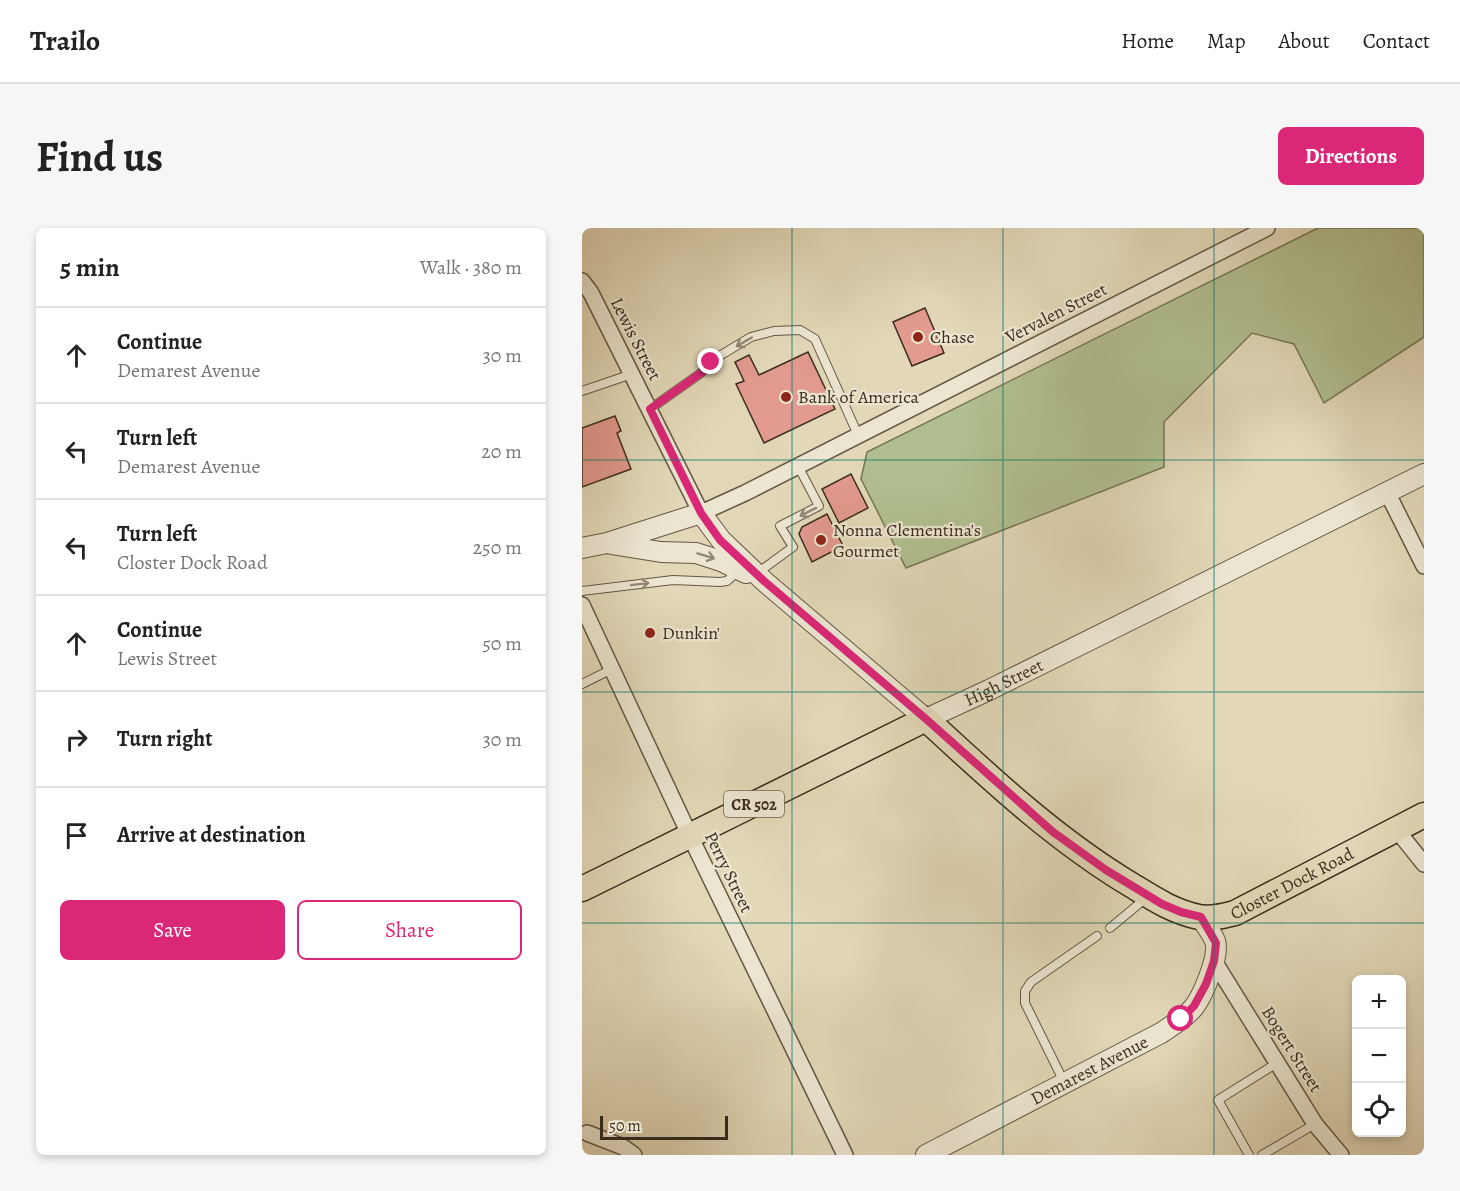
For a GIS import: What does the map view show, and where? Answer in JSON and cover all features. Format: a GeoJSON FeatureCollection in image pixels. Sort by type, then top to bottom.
{"type":"FeatureCollection","features":[{"type":"Feature","properties":{"kind":"main road","name":"High Street"},"geometry":{"type":"LineString","coordinates":[[582,889],[926,719]]}},
{"type":"Feature","properties":{"kind":"main road","name":"Closter Dock Road"},"geometry":{"type":"LineString","coordinates":[[926,719],[1053,832],[1106,870],[1149,896],[1181,912],[1201,917],[1218,918],[1235,913],[1424,815]]}},
{"type":"Feature","properties":{"kind":"street","name":"Vervalen Street"},"geometry":{"type":"LineString","coordinates":[[701,513],[1267,228]]}},
{"type":"Feature","properties":{"kind":"street","name":"Lewis Street"},"geometry":{"type":"LineString","coordinates":[[582,281],[591,293],[701,513]]}},
{"type":"Feature","properties":{"kind":"street","name":"High Street"},"geometry":{"type":"LineString","coordinates":[[926,719],[1424,474]]}},
{"type":"Feature","properties":{"kind":"street"},"geometry":{"type":"LineString","coordinates":[[1387,492],[1424,566]]}},
{"type":"Feature","properties":{"kind":"street"},"geometry":{"type":"LineString","coordinates":[[582,548],[607,543],[701,513]]}},
{"type":"Feature","properties":{"kind":"street","name":"Closter Dock Road"},"geometry":{"type":"LineString","coordinates":[[701,513],[720,540],[753,575],[926,719]]}},
{"type":"Feature","properties":{"kind":"street"},"geometry":{"type":"LineString","coordinates":[[607,543],[662,552],[696,553],[753,575]]}},
{"type":"Feature","properties":{"kind":"street","name":"Perry Street"},"geometry":{"type":"LineString","coordinates":[[582,605],[690,836],[845,1155]]}},
{"type":"Feature","properties":{"kind":"street"},"geometry":{"type":"LineString","coordinates":[[1396,829],[1424,864]]}},
{"type":"Feature","properties":{"kind":"street","name":"Demarest Avenue"},"geometry":{"type":"LineString","coordinates":[[926,1155],[1161,1033],[1181,1019],[1194,1006],[1206,984],[1214,961],[1216,943],[1201,917]]}},
{"type":"Feature","properties":{"kind":"street","name":"Bogert Street"},"geometry":{"type":"LineString","coordinates":[[1214,961],[1315,1124],[1341,1155]]}},
{"type":"Feature","properties":{"kind":"street"},"geometry":{"type":"LineString","coordinates":[[587,1133],[623,1147],[634,1155]]}},
{"type":"Feature","properties":{"kind":"lane"},"geometry":{"type":"LineString","coordinates":[[650,409],[701,373],[711,362],[752,337],[774,331],[800,330],[815,339],[858,435]]}},
{"type":"Feature","properties":{"kind":"lane"},"geometry":{"type":"LineString","coordinates":[[582,391],[632,374]]}},
{"type":"Feature","properties":{"kind":"lane"},"geometry":{"type":"LineString","coordinates":[[582,591],[673,580],[720,582],[753,575],[794,547],[780,526],[819,506],[798,466]]}},
{"type":"Feature","properties":{"kind":"lane"},"geometry":{"type":"LineString","coordinates":[[582,684],[612,669]]}},
{"type":"Feature","properties":{"kind":"lane"},"geometry":{"type":"LineString","coordinates":[[1110,928],[1149,896]]}},
{"type":"Feature","properties":{"kind":"lane"},"geometry":{"type":"LineString","coordinates":[[1065,1083],[1025,1003],[1025,991],[1030,982],[1097,936]]}},
{"type":"Feature","properties":{"kind":"lane"},"geometry":{"type":"LineString","coordinates":[[1249,1155],[1218,1100],[1277,1063]]}},
{"type":"Feature","properties":{"kind":"lane"},"geometry":{"type":"LineString","coordinates":[[1262,1155],[1315,1124]]}},
{"type":"Feature","properties":{"kind":"green space"},"geometry":{"type":"Polygon","coordinates":[[[1318,228],[1424,228],[1424,337],[1324,403],[1294,344],[1252,333],[1164,422],[1164,467],[906,568],[861,479],[867,452],[1318,228]]]}},
{"type":"Feature","properties":{"kind":"building","name":"Chase"},"geometry":{"type":"Polygon","coordinates":[[[925,308],[944,353],[912,366],[893,322],[925,308]]]}},
{"type":"Feature","properties":{"kind":"building","name":"Bank of America"},"geometry":{"type":"Polygon","coordinates":[[[808,352],[835,409],[764,443],[736,384],[744,381],[735,362],[749,355],[759,375],[808,352]]]}},
{"type":"Feature","properties":{"kind":"building"},"geometry":{"type":"Polygon","coordinates":[[[615,416],[621,431],[617,433],[631,469],[582,487],[582,428],[615,416]]]}},
{"type":"Feature","properties":{"kind":"building"},"geometry":{"type":"Polygon","coordinates":[[[851,474],[868,508],[839,523],[822,489],[851,474]]]}},
{"type":"Feature","properties":{"kind":"building","name":"Nonna Clementina's Gourmet"},"geometry":{"type":"Polygon","coordinates":[[[827,514],[843,546],[812,562],[799,534],[802,527],[827,514]]]}},
{"type":"Feature","properties":{"kind":"place","name":"Chase"},"geometry":{"type":"Point","coordinates":[918,337]}},
{"type":"Feature","properties":{"kind":"place","name":"Bank of America"},"geometry":{"type":"Point","coordinates":[786,397]}},
{"type":"Feature","properties":{"kind":"place","name":"Nonna Clementina's Gourmet"},"geometry":{"type":"Point","coordinates":[821,540]}},
{"type":"Feature","properties":{"kind":"place","name":"Dunkin'"},"geometry":{"type":"Point","coordinates":[650,633]}},
{"type":"Feature","properties":{"kind":"route"},"geometry":{"type":"LineString","coordinates":[[711,362],[701,373],[650,409],[701,513],[720,540],[764,581],[926,719],[1053,832],[1106,870],[1162,904],[1201,917],[1216,943],[1214,961],[1206,984],[1194,1006],[1181,1019]]}}]}
